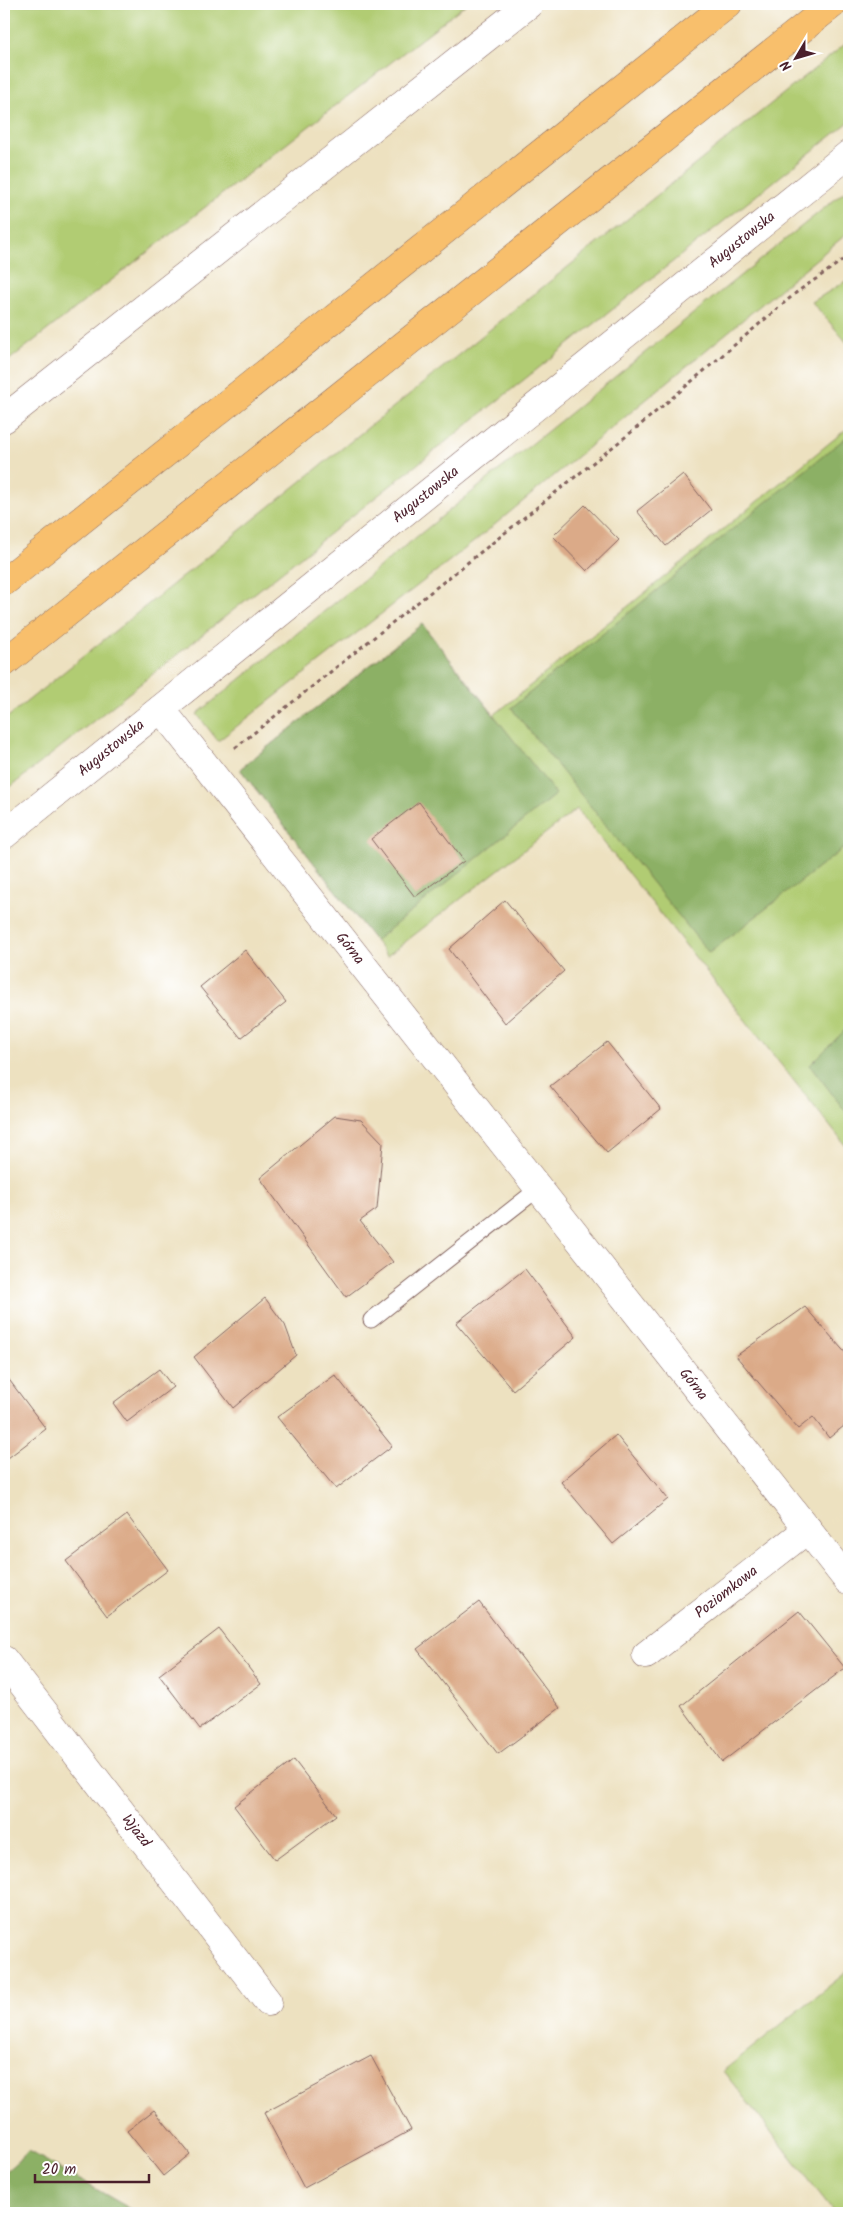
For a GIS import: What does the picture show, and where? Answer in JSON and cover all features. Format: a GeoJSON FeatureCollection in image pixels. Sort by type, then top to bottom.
{"type":"FeatureCollection","features":[{"type":"Feature","properties":{"kind":"highway"},"geometry":{"type":"LineString","coordinates":[[4,582],[728,4]]}},
{"type":"Feature","properties":{"kind":"highway"},"geometry":{"type":"LineString","coordinates":[[4,663],[833,4]]}},
{"type":"Feature","properties":{"kind":"street"},"geometry":{"type":"LineString","coordinates":[[4,419],[529,4]]}},
{"type":"Feature","properties":{"kind":"street","name":"Augustowska"},"geometry":{"type":"LineString","coordinates":[[4,835],[849,154]]}},
{"type":"Feature","properties":{"kind":"street","name":"Górna"},"geometry":{"type":"LineString","coordinates":[[161,709],[848,1581]]}},
{"type":"Feature","properties":{"kind":"street","name":"Poziomkowa"},"geometry":{"type":"LineString","coordinates":[[646,1655],[808,1529]]}},
{"type":"Feature","properties":{"kind":"street","name":"Wjazd"},"geometry":{"type":"LineString","coordinates":[[4,1660],[268,2002]]}},
{"type":"Feature","properties":{"kind":"lane"},"geometry":{"type":"LineString","coordinates":[[371,1320],[539,1188]]}},
{"type":"Feature","properties":{"kind":"path"},"geometry":{"type":"LineString","coordinates":[[209,768],[396,622],[639,426],[797,292],[849,256]]}},
{"type":"Feature","properties":{"kind":"green space"},"geometry":{"type":"Polygon","coordinates":[[[4,4],[466,4],[4,364],[4,4]]]}},
{"type":"Feature","properties":{"kind":"green space"},"geometry":{"type":"Polygon","coordinates":[[[849,41],[849,122],[4,792],[4,720],[849,41]]]}},
{"type":"Feature","properties":{"kind":"green space"},"geometry":{"type":"Polygon","coordinates":[[[849,188],[849,232],[475,541],[218,741],[197,714],[849,188]]]}},
{"type":"Feature","properties":{"kind":"green space"},"geometry":{"type":"Polygon","coordinates":[[[849,279],[849,345],[812,302],[849,279]]]}},
{"type":"Feature","properties":{"kind":"green space"},"geometry":{"type":"Polygon","coordinates":[[[849,427],[849,1150],[577,809],[387,956],[240,769],[422,624],[494,715],[849,427]]]}},
{"type":"Feature","properties":{"kind":"green space"},"geometry":{"type":"Polygon","coordinates":[[[849,435],[849,844],[709,953],[511,708],[849,435]]]}},
{"type":"Feature","properties":{"kind":"green space"},"geometry":{"type":"Polygon","coordinates":[[[422,624],[556,794],[375,941],[240,769],[422,624]]]}},
{"type":"Feature","properties":{"kind":"green space"},"geometry":{"type":"Polygon","coordinates":[[[849,1026],[849,1116],[810,1065],[849,1026]]]}},
{"type":"Feature","properties":{"kind":"green space"},"geometry":{"type":"Polygon","coordinates":[[[849,1970],[849,2213],[835,2213],[723,2071],[849,1970]]]}},
{"type":"Feature","properties":{"kind":"green space"},"geometry":{"type":"Polygon","coordinates":[[[29,2151],[138,2213],[4,2213],[4,2173],[29,2151]]]}},
{"type":"Feature","properties":{"kind":"building"},"geometry":{"type":"Polygon","coordinates":[[[683,474],[711,510],[666,546],[637,511],[683,474]]]}},
{"type":"Feature","properties":{"kind":"building"},"geometry":{"type":"Polygon","coordinates":[[[585,505],[619,540],[587,571],[553,536],[585,505]]]}},
{"type":"Feature","properties":{"kind":"building"},"geometry":{"type":"Polygon","coordinates":[[[419,802],[464,861],[415,897],[371,839],[419,802]]]}},
{"type":"Feature","properties":{"kind":"building"},"geometry":{"type":"Polygon","coordinates":[[[505,900],[564,971],[505,1023],[449,949],[505,900]]]}},
{"type":"Feature","properties":{"kind":"building"},"geometry":{"type":"Polygon","coordinates":[[[245,950],[286,1002],[241,1038],[200,987],[245,950]]]}},
{"type":"Feature","properties":{"kind":"building"},"geometry":{"type":"Polygon","coordinates":[[[607,1042],[661,1109],[607,1153],[550,1086],[607,1042]]]}},
{"type":"Feature","properties":{"kind":"building"},"geometry":{"type":"Polygon","coordinates":[[[335,1116],[361,1120],[383,1143],[377,1209],[360,1221],[393,1262],[346,1297],[260,1178],[335,1116]]]}},
{"type":"Feature","properties":{"kind":"building"},"geometry":{"type":"Polygon","coordinates":[[[525,1269],[576,1337],[513,1390],[456,1323],[525,1269]]]}},
{"type":"Feature","properties":{"kind":"building"},"geometry":{"type":"Polygon","coordinates":[[[265,1298],[285,1325],[296,1355],[233,1408],[194,1357],[265,1298]]]}},
{"type":"Feature","properties":{"kind":"building"},"geometry":{"type":"Polygon","coordinates":[[[805,1307],[849,1357],[849,1422],[829,1438],[813,1417],[798,1429],[736,1356],[805,1307]]]}},
{"type":"Feature","properties":{"kind":"building"},"geometry":{"type":"Polygon","coordinates":[[[159,1369],[173,1387],[127,1422],[113,1403],[159,1369]]]}},
{"type":"Feature","properties":{"kind":"building"},"geometry":{"type":"Polygon","coordinates":[[[4,1373],[46,1429],[4,1461],[4,1373]]]}},
{"type":"Feature","properties":{"kind":"building"},"geometry":{"type":"Polygon","coordinates":[[[335,1375],[392,1446],[336,1489],[277,1417],[335,1375]]]}},
{"type":"Feature","properties":{"kind":"building"},"geometry":{"type":"Polygon","coordinates":[[[616,1435],[668,1499],[613,1544],[561,1482],[616,1435]]]}},
{"type":"Feature","properties":{"kind":"building"},"geometry":{"type":"Polygon","coordinates":[[[127,1515],[168,1570],[107,1616],[66,1561],[127,1515]]]}},
{"type":"Feature","properties":{"kind":"building"},"geometry":{"type":"Polygon","coordinates":[[[479,1602],[560,1708],[498,1754],[417,1649],[479,1602]]]}},
{"type":"Feature","properties":{"kind":"building"},"geometry":{"type":"Polygon","coordinates":[[[799,1611],[845,1668],[722,1762],[681,1706],[799,1611]]]}},
{"type":"Feature","properties":{"kind":"building"},"geometry":{"type":"Polygon","coordinates":[[[219,1629],[261,1684],[200,1729],[159,1675],[219,1629]]]}},
{"type":"Feature","properties":{"kind":"building"},"geometry":{"type":"Polygon","coordinates":[[[294,1760],[336,1815],[275,1860],[234,1806],[294,1760]]]}},
{"type":"Feature","properties":{"kind":"building"},"geometry":{"type":"Polygon","coordinates":[[[371,2056],[411,2130],[304,2188],[264,2113],[371,2056]]]}},
{"type":"Feature","properties":{"kind":"building"},"geometry":{"type":"Polygon","coordinates":[[[154,2110],[190,2154],[163,2176],[127,2131],[154,2110]]]}}]}
